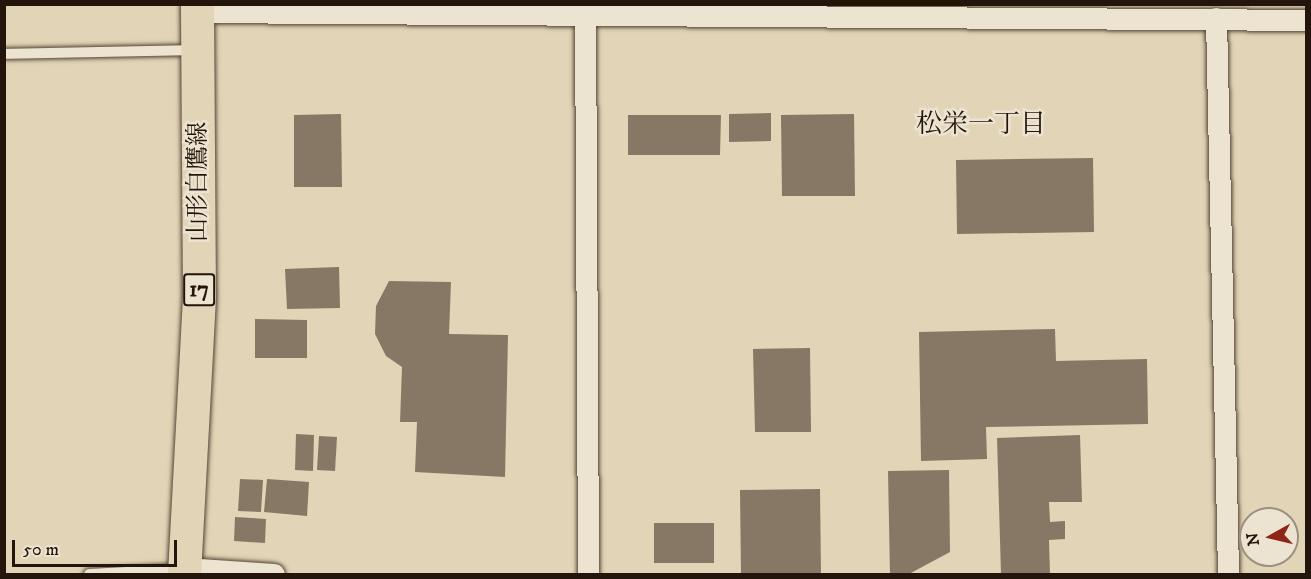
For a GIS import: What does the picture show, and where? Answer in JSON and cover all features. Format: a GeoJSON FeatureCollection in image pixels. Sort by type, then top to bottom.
{"type":"FeatureCollection","features":[{"type":"Feature","properties":{"kind":"main road","name":"山形白鷹線"},"geometry":{"type":"LineString","coordinates":[[184,572],[199,296],[197,8]]}},
{"type":"Feature","properties":{"kind":"street"},"geometry":{"type":"LineString","coordinates":[[197,8],[1306,20]]}},
{"type":"Feature","properties":{"kind":"street"},"geometry":{"type":"LineString","coordinates":[[585,11],[588,574]]}},
{"type":"Feature","properties":{"kind":"street"},"geometry":{"type":"LineString","coordinates":[[1216,18],[1228,574]]}},
{"type":"Feature","properties":{"kind":"street"},"geometry":{"type":"LineString","coordinates":[[184,572],[273,574]]}},
{"type":"Feature","properties":{"kind":"lane"},"geometry":{"type":"LineString","coordinates":[[4,54],[198,50]]}},
{"type":"Feature","properties":{"kind":"lane"},"geometry":{"type":"LineString","coordinates":[[88,574],[184,572]]}},
{"type":"Feature","properties":{"kind":"building"},"geometry":{"type":"Polygon","coordinates":[[[771,113],[771,141],[729,142],[729,114],[771,113]]]}},
{"type":"Feature","properties":{"kind":"building"},"geometry":{"type":"Polygon","coordinates":[[[341,114],[342,187],[294,187],[294,115],[341,114]]]}},
{"type":"Feature","properties":{"kind":"building"},"geometry":{"type":"Polygon","coordinates":[[[854,114],[855,196],[782,196],[781,115],[854,114]]]}},
{"type":"Feature","properties":{"kind":"building"},"geometry":{"type":"Polygon","coordinates":[[[628,115],[721,115],[720,155],[628,155],[628,115]]]}},
{"type":"Feature","properties":{"kind":"building"},"geometry":{"type":"Polygon","coordinates":[[[1093,158],[1094,232],[957,234],[956,160],[1093,158]]]}},
{"type":"Feature","properties":{"kind":"building"},"geometry":{"type":"Polygon","coordinates":[[[339,267],[340,308],[287,309],[285,269],[339,267]]]}},
{"type":"Feature","properties":{"kind":"building"},"geometry":{"type":"Polygon","coordinates":[[[389,281],[451,282],[449,334],[508,335],[505,477],[415,472],[417,422],[400,422],[402,367],[386,356],[375,334],[376,306],[389,281]]]}},
{"type":"Feature","properties":{"kind":"building"},"geometry":{"type":"Polygon","coordinates":[[[255,319],[307,320],[307,358],[255,358],[255,319]]]}},
{"type":"Feature","properties":{"kind":"building"},"geometry":{"type":"Polygon","coordinates":[[[1055,329],[1056,361],[1147,359],[1148,424],[986,427],[987,459],[921,461],[919,332],[1055,329]]]}},
{"type":"Feature","properties":{"kind":"building"},"geometry":{"type":"Polygon","coordinates":[[[810,348],[811,432],[755,432],[753,349],[810,348]]]}},
{"type":"Feature","properties":{"kind":"building"},"geometry":{"type":"Polygon","coordinates":[[[296,434],[314,435],[313,471],[295,470],[296,434]]]}},
{"type":"Feature","properties":{"kind":"building"},"geometry":{"type":"Polygon","coordinates":[[[1080,435],[1082,502],[1049,502],[1050,522],[1065,521],[1065,539],[1049,540],[1050,574],[1001,574],[997,438],[1080,435]]]}},
{"type":"Feature","properties":{"kind":"building"},"geometry":{"type":"Polygon","coordinates":[[[319,436],[337,437],[335,471],[317,470],[319,436]]]}},
{"type":"Feature","properties":{"kind":"building"},"geometry":{"type":"Polygon","coordinates":[[[949,470],[950,552],[909,574],[890,574],[888,471],[949,470]]]}},
{"type":"Feature","properties":{"kind":"building"},"geometry":{"type":"Polygon","coordinates":[[[240,479],[263,480],[261,512],[238,511],[240,479]]]}},
{"type":"Feature","properties":{"kind":"building"},"geometry":{"type":"Polygon","coordinates":[[[267,479],[309,482],[307,516],[264,512],[267,479]]]}},
{"type":"Feature","properties":{"kind":"building"},"geometry":{"type":"Polygon","coordinates":[[[820,489],[821,574],[741,574],[740,490],[820,489]]]}},
{"type":"Feature","properties":{"kind":"building"},"geometry":{"type":"Polygon","coordinates":[[[235,517],[266,519],[265,543],[234,541],[235,517]]]}},
{"type":"Feature","properties":{"kind":"building"},"geometry":{"type":"Polygon","coordinates":[[[654,523],[714,523],[714,563],[654,563],[654,523]]]}},
{"type":"Feature","properties":{"kind":"district","name":"松栄一丁目"},"geometry":{"type":"Point","coordinates":[981,125]}}]}
